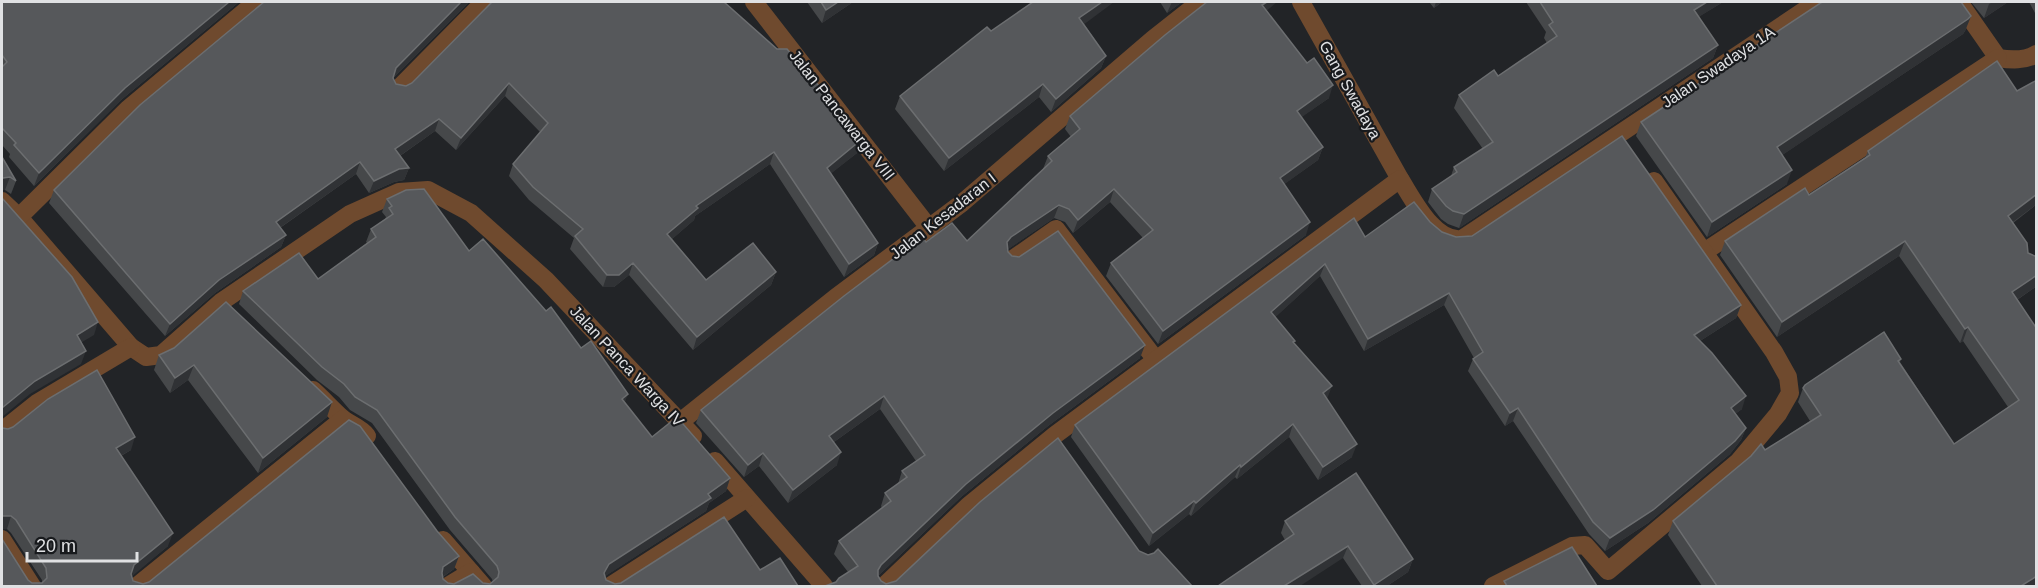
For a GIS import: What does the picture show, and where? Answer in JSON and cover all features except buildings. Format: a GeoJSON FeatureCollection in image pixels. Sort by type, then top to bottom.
{"type":"FeatureCollection","features":[{"type":"Feature","properties":{"kind":"street"},"geometry":{"type":"LineString","coordinates":[[19,218],[128,109],[256,2]]}},
{"type":"Feature","properties":{"kind":"street"},"geometry":{"type":"LineString","coordinates":[[399,88],[484,2]]}},
{"type":"Feature","properties":{"kind":"street","name":"Jalan Pancawarga VIII"},"geometry":{"type":"LineString","coordinates":[[754,2],[930,229]]}},
{"type":"Feature","properties":{"kind":"street","name":"Jalan Kesadaran I"},"geometry":{"type":"LineString","coordinates":[[680,422],[835,298],[963,203],[1153,39],[1200,2]]}},
{"type":"Feature","properties":{"kind":"street","name":"Gang Swadaya"},"geometry":{"type":"LineString","coordinates":[[1301,2],[1400,179],[1429,222],[1446,238],[1462,239],[1620,133]]}},
{"type":"Feature","properties":{"kind":"street","name":"Jalan Swadaya 1A"},"geometry":{"type":"LineString","coordinates":[[1620,133],[1817,2]]}},
{"type":"Feature","properties":{"kind":"street"},"geometry":{"type":"LineString","coordinates":[[1959,2],[1998,57],[2013,60],[2031,58],[2037,54]]}},
{"type":"Feature","properties":{"kind":"street"},"geometry":{"type":"LineString","coordinates":[[1704,252],[1998,57]]}},
{"type":"Feature","properties":{"kind":"street"},"geometry":{"type":"LineString","coordinates":[[1620,133],[1633,152]]}},
{"type":"Feature","properties":{"kind":"street"},"geometry":{"type":"LineString","coordinates":[[1493,586],[1572,546],[1585,545],[1608,579],[1738,462],[1778,414],[1790,393],[1788,377],[1774,352],[1646,170]]}},
{"type":"Feature","properties":{"kind":"street"},"geometry":{"type":"LineString","coordinates":[[884,586],[968,506],[1058,440],[1156,360],[1400,179]]}},
{"type":"Feature","properties":{"kind":"street","name":"Jalan Panca Warga IV"},"geometry":{"type":"LineString","coordinates":[[221,302],[350,214],[399,192],[428,190],[471,213],[546,280],[680,422],[824,586]]}},
{"type":"Feature","properties":{"kind":"street"},"geometry":{"type":"LineString","coordinates":[[2,201],[131,347],[146,357],[161,355],[221,302],[237,318]]}},
{"type":"Feature","properties":{"kind":"street"},"geometry":{"type":"LineString","coordinates":[[1013,259],[1056,229],[1156,360]]}},
{"type":"Feature","properties":{"kind":"street"},"geometry":{"type":"LineString","coordinates":[[2,431],[37,403],[131,347]]}},
{"type":"Feature","properties":{"kind":"street"},"geometry":{"type":"LineString","coordinates":[[302,380],[332,406],[343,419],[363,430],[376,448]]}},
{"type":"Feature","properties":{"kind":"street"},"geometry":{"type":"LineString","coordinates":[[137,586],[343,419]]}},
{"type":"Feature","properties":{"kind":"street"},"geometry":{"type":"LineString","coordinates":[[610,586],[747,498]]}},
{"type":"Feature","properties":{"kind":"street"},"geometry":{"type":"LineString","coordinates":[[434,528],[483,586]]}},
{"type":"Feature","properties":{"kind":"street"},"geometry":{"type":"LineString","coordinates":[[2,539],[32,586]]}},
{"type":"Feature","properties":{"kind":"street"},"geometry":{"type":"LineString","coordinates":[[448,586],[471,572]]}}]}
